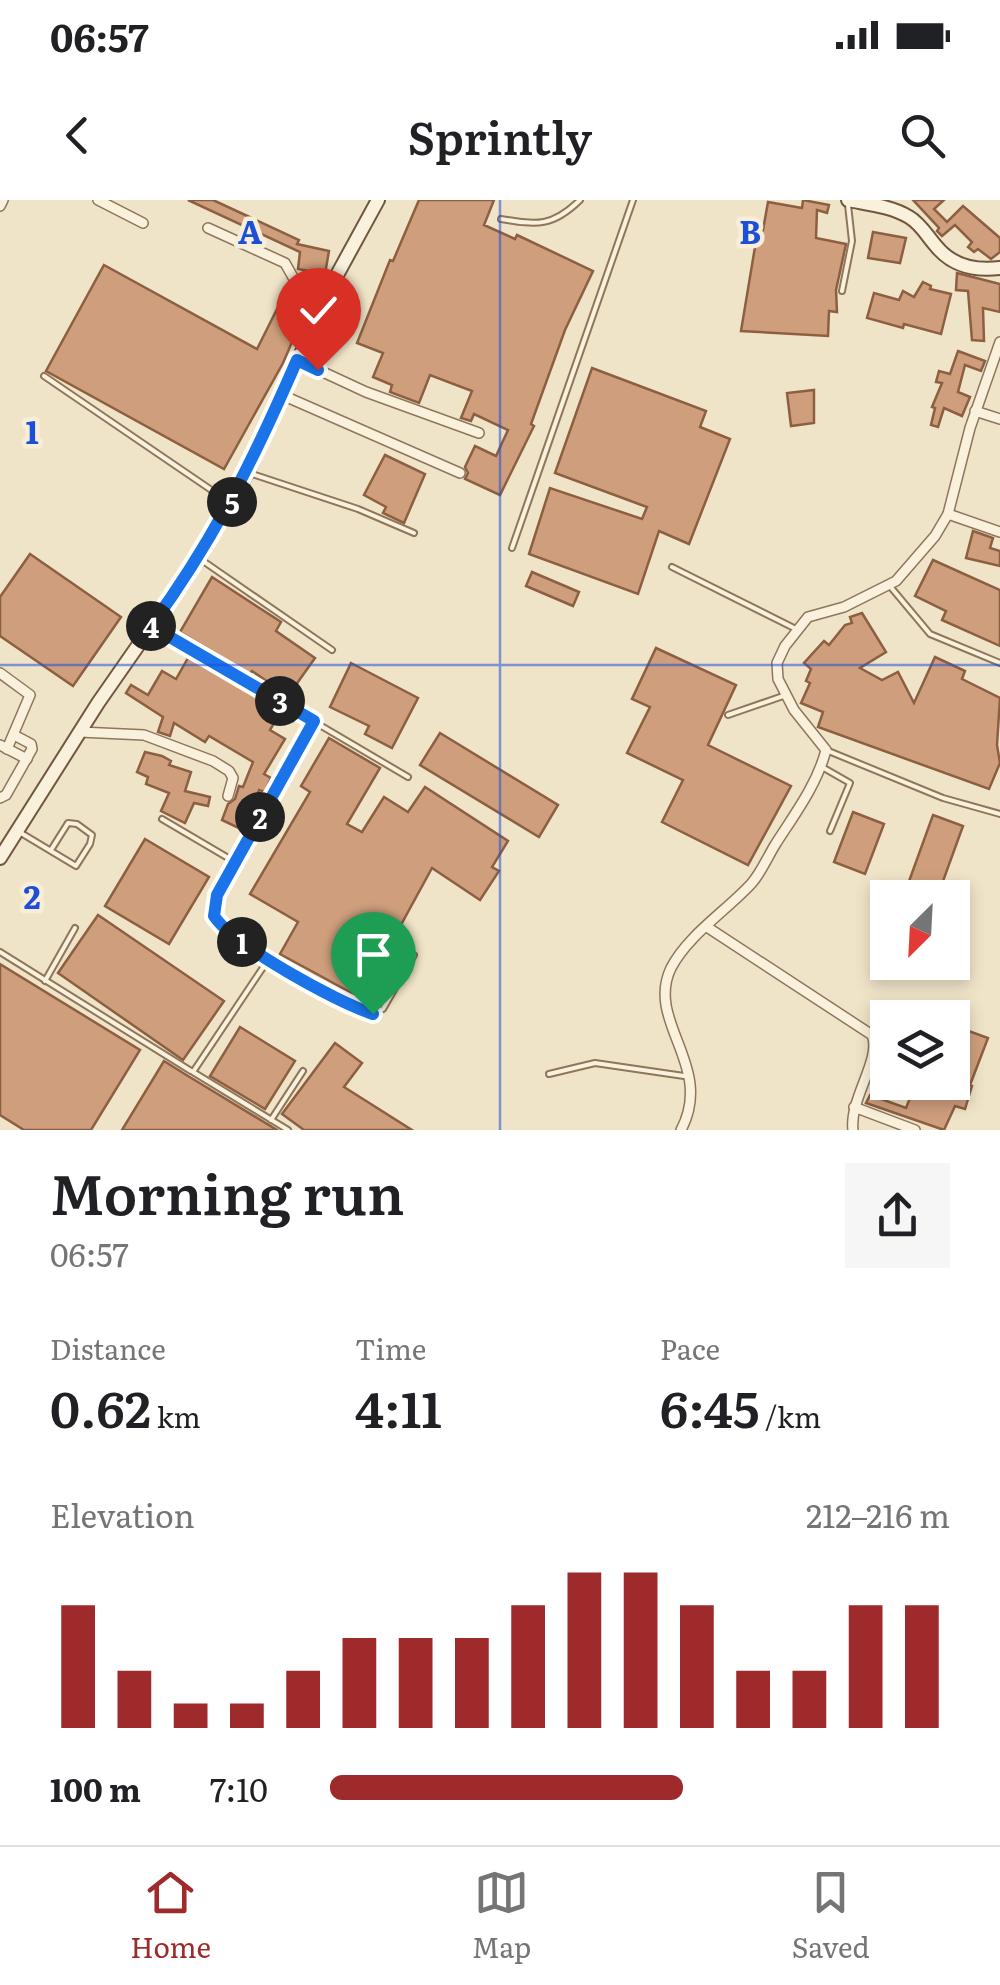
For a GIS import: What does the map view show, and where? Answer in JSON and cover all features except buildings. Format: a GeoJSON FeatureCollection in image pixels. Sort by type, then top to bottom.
{"type":"FeatureCollection","features":[{"type":"Feature","properties":{"kind":"main road"},"geometry":{"type":"LineString","coordinates":[[0,858],[199,558],[247,473],[326,298],[378,200]]}},
{"type":"Feature","properties":{"kind":"main road"},"geometry":{"type":"LineString","coordinates":[[848,200],[908,216],[922,227],[938,250],[957,262],[976,270],[1000,268]]}},
{"type":"Feature","properties":{"kind":"street"},"geometry":{"type":"LineString","coordinates":[[98,200],[143,222]]}},
{"type":"Feature","properties":{"kind":"street"},"geometry":{"type":"LineString","coordinates":[[208,228],[285,263],[294,279],[326,298]]}},
{"type":"Feature","properties":{"kind":"street"},"geometry":{"type":"LineString","coordinates":[[681,1130],[690,1112],[688,1076],[685,1054],[668,1017],[664,989],[671,968],[683,949],[755,880],[822,767],[826,750],[786,694],[778,679],[777,663],[808,617],[844,607],[889,585],[921,555],[948,514],[975,410],[1000,342]]}},
{"type":"Feature","properties":{"kind":"street"},"geometry":{"type":"LineString","coordinates":[[297,360],[366,392],[479,433]]}},
{"type":"Feature","properties":{"kind":"street"},"geometry":{"type":"LineString","coordinates":[[282,395],[460,473]]}},
{"type":"Feature","properties":{"kind":"street"},"geometry":{"type":"LineString","coordinates":[[975,410],[1000,419]]}},
{"type":"Feature","properties":{"kind":"street"},"geometry":{"type":"LineString","coordinates":[[948,514],[1000,532]]}},
{"type":"Feature","properties":{"kind":"street"},"geometry":{"type":"LineString","coordinates":[[0,676],[30,695],[14,735],[4,747],[27,759]]}},
{"type":"Feature","properties":{"kind":"street"},"geometry":{"type":"LineString","coordinates":[[80,732],[144,735],[213,761],[229,771],[232,778],[228,796]]}},
{"type":"Feature","properties":{"kind":"street"},"geometry":{"type":"LineString","coordinates":[[0,798],[6,795],[32,750],[31,744],[14,735]]}},
{"type":"Feature","properties":{"kind":"street"},"geometry":{"type":"LineString","coordinates":[[707,927],[872,1035],[875,1048],[854,1107],[853,1130]]}},
{"type":"Feature","properties":{"kind":"street"},"geometry":{"type":"LineString","coordinates":[[854,1107],[914,1130]]}},
{"type":"Feature","properties":{"kind":"lane"},"geometry":{"type":"LineString","coordinates":[[500,220],[528,224],[556,221],[580,200]]}},
{"type":"Feature","properties":{"kind":"lane"},"geometry":{"type":"LineString","coordinates":[[512,548],[633,200]]}},
{"type":"Feature","properties":{"kind":"lane"},"geometry":{"type":"LineString","coordinates":[[842,291],[852,241],[848,200]]}},
{"type":"Feature","properties":{"kind":"lane"},"geometry":{"type":"LineString","coordinates":[[44,376],[231,502]]}},
{"type":"Feature","properties":{"kind":"lane"},"geometry":{"type":"LineString","coordinates":[[247,473],[358,509],[414,533]]}},
{"type":"Feature","properties":{"kind":"lane"},"geometry":{"type":"LineString","coordinates":[[199,558],[332,650]]}},
{"type":"Feature","properties":{"kind":"lane"},"geometry":{"type":"LineString","coordinates":[[672,567],[796,630]]}},
{"type":"Feature","properties":{"kind":"lane"},"geometry":{"type":"LineString","coordinates":[[889,585],[930,634],[1000,663]]}},
{"type":"Feature","properties":{"kind":"lane"},"geometry":{"type":"LineString","coordinates":[[151,626],[408,777]]}},
{"type":"Feature","properties":{"kind":"lane"},"geometry":{"type":"LineString","coordinates":[[728,715],[786,694]]}},
{"type":"Feature","properties":{"kind":"lane"},"geometry":{"type":"LineString","coordinates":[[314,721],[217,895],[214,916],[230,935],[373,1014],[382,1009],[414,956]]}},
{"type":"Feature","properties":{"kind":"lane"},"geometry":{"type":"LineString","coordinates":[[826,750],[943,798],[1000,814]]}},
{"type":"Feature","properties":{"kind":"lane"},"geometry":{"type":"LineString","coordinates":[[822,767],[850,783],[830,831]]}},
{"type":"Feature","properties":{"kind":"lane"},"geometry":{"type":"LineString","coordinates":[[162,819],[235,862]]}},
{"type":"Feature","properties":{"kind":"lane"},"geometry":{"type":"LineString","coordinates":[[18,831],[78,866],[92,835],[77,824],[68,823],[51,850]]}},
{"type":"Feature","properties":{"kind":"lane"},"geometry":{"type":"LineString","coordinates":[[45,980],[74,928]]}},
{"type":"Feature","properties":{"kind":"lane"},"geometry":{"type":"LineString","coordinates":[[0,952],[288,1130]]}},
{"type":"Feature","properties":{"kind":"lane"},"geometry":{"type":"LineString","coordinates":[[193,1072],[269,959]]}},
{"type":"Feature","properties":{"kind":"lane"},"geometry":{"type":"LineString","coordinates":[[550,1074],[595,1063],[688,1076]]}},
{"type":"Feature","properties":{"kind":"lane"},"geometry":{"type":"LineString","coordinates":[[271,1120],[303,1070]]}},
{"type":"Feature","properties":{"kind":"route"},"geometry":{"type":"LineString","coordinates":[[318,370],[297,360],[247,473],[199,558],[151,626],[314,721],[217,895],[214,916],[230,935],[373,1014]]}}]}
